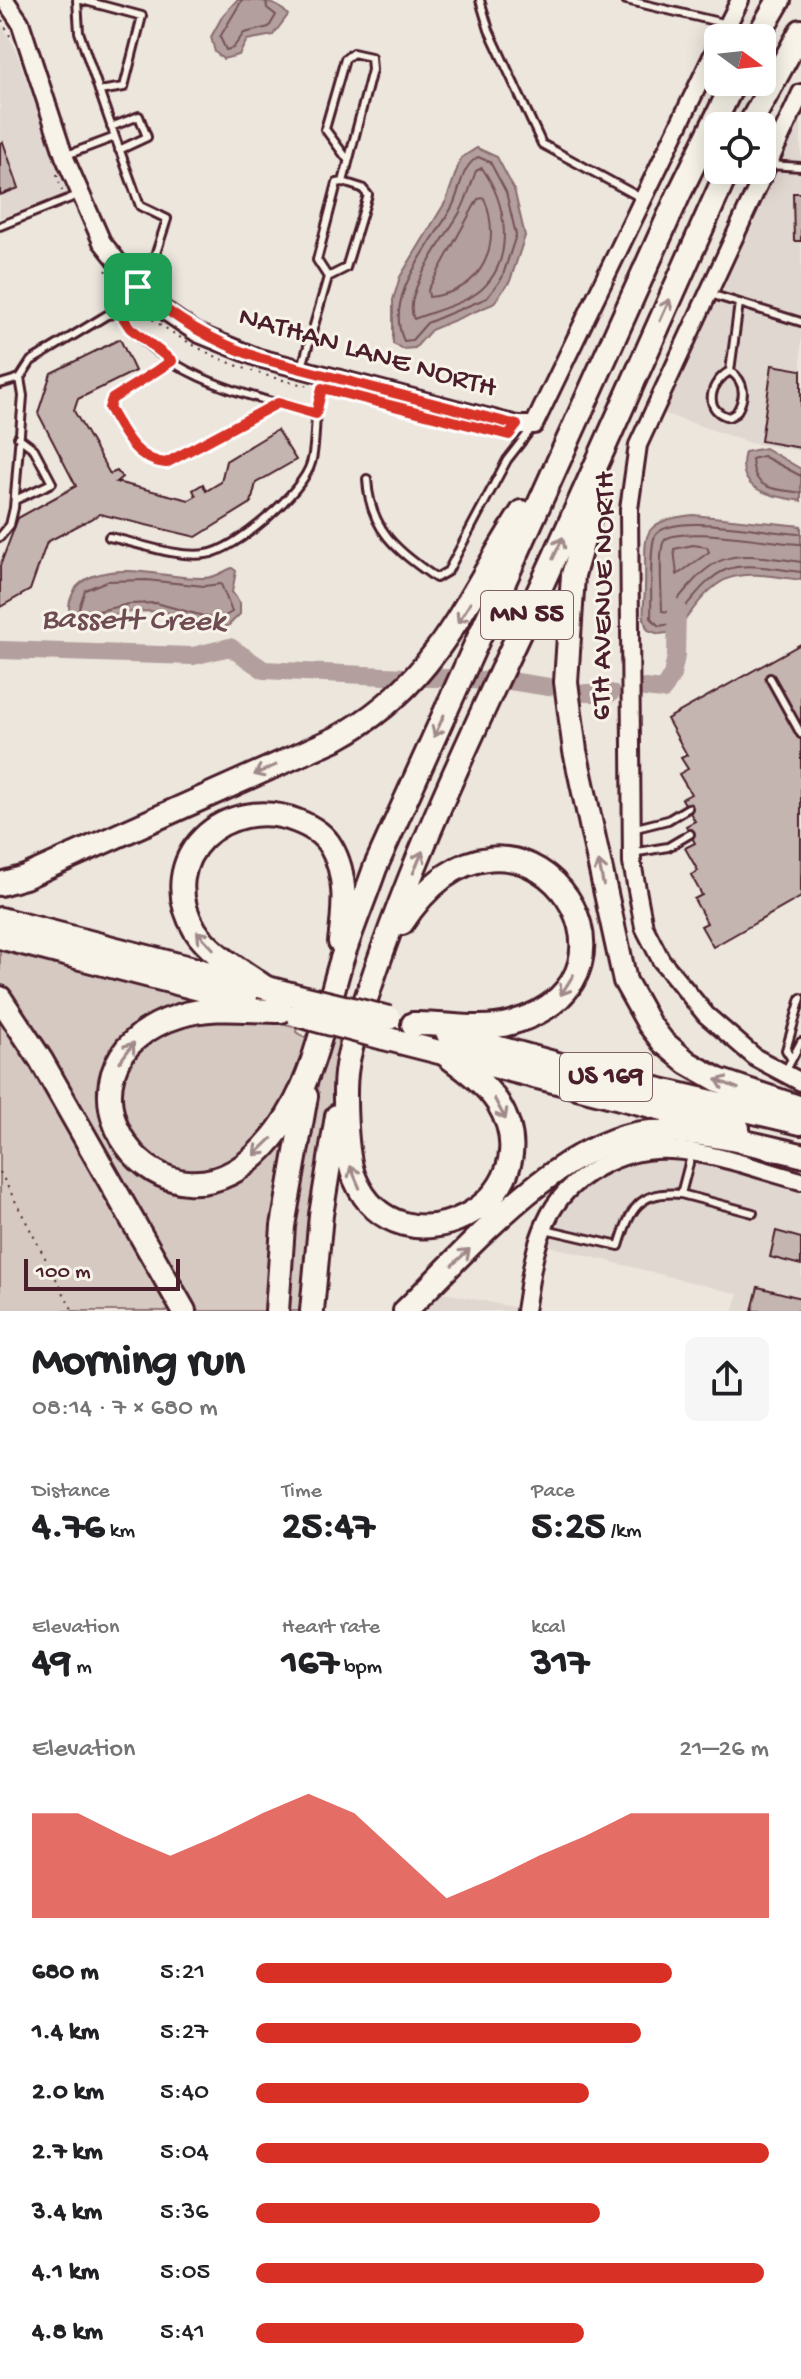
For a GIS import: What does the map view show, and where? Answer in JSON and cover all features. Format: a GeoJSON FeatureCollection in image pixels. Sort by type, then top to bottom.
{"type":"FeatureCollection","features":[{"type":"Feature","properties":{"kind":"highway"},"geometry":{"type":"LineString","coordinates":[[765,24],[779,0]]}},
{"type":"Feature","properties":{"kind":"highway"},"geometry":{"type":"LineString","coordinates":[[757,112],[801,31]]}},
{"type":"Feature","properties":{"kind":"highway","name":"MN 55"},"geometry":{"type":"LineString","coordinates":[[277,1311],[291,1172],[314,1056],[332,991],[375,868],[728,96]]}},
{"type":"Feature","properties":{"kind":"highway","name":"MN 55"},"geometry":{"type":"LineString","coordinates":[[312,1311],[321,1215],[347,1067],[373,976],[440,809],[722,184]]}},
{"type":"Feature","properties":{"kind":"highway"},"geometry":{"type":"LineString","coordinates":[[633,381],[581,542],[568,629],[566,682],[575,751],[609,914],[625,981],[663,1042],[710,1077],[801,1108]]}},
{"type":"Feature","properties":{"kind":"highway"},"geometry":{"type":"LineString","coordinates":[[0,884],[25,877],[337,738],[384,710],[446,641],[517,520],[563,451]]}},
{"type":"Feature","properties":{"kind":"highway"},"geometry":{"type":"LineString","coordinates":[[266,988],[200,936],[183,896],[185,873],[195,848],[222,823],[249,814],[270,813],[301,822],[320,834],[332,849],[344,897],[332,991]]}},
{"type":"Feature","properties":{"kind":"highway"},"geometry":{"type":"LineString","coordinates":[[373,976],[416,903],[433,885],[456,871],[491,859],[520,861],[543,871],[559,885],[578,915],[582,942],[573,976],[557,1000],[543,1010],[503,1025],[413,1024]]}},
{"type":"Feature","properties":{"kind":"highway","name":"US 169"},"geometry":{"type":"LineString","coordinates":[[0,919],[266,988],[294,1007]]}},
{"type":"Feature","properties":{"kind":"highway","name":"US 169"},"geometry":{"type":"LineString","coordinates":[[0,937],[386,1028],[446,1055],[801,1145]]}},
{"type":"Feature","properties":{"kind":"highway"},"geometry":{"type":"LineString","coordinates":[[0,998],[41,1060],[184,1311]]}},
{"type":"Feature","properties":{"kind":"highway"},"geometry":{"type":"LineString","coordinates":[[294,1007],[202,1011],[166,1021],[138,1038],[119,1063],[110,1090],[113,1119],[127,1150],[155,1173],[181,1181],[211,1179],[237,1168],[259,1152],[279,1129],[314,1056]]}},
{"type":"Feature","properties":{"kind":"highway","name":"US 169"},"geometry":{"type":"LineString","coordinates":[[386,1028],[413,1024],[601,1076],[801,1123]]}},
{"type":"Feature","properties":{"kind":"highway"},"geometry":{"type":"LineString","coordinates":[[347,1067],[346,1138],[350,1165],[361,1192],[373,1205],[398,1221],[427,1227],[445,1225],[471,1215],[494,1194],[507,1166],[510,1145],[506,1119],[496,1100],[473,1075],[446,1055]]}},
{"type":"Feature","properties":{"kind":"highway"},"geometry":{"type":"LineString","coordinates":[[405,1311],[554,1171],[599,1144],[639,1134],[673,1132],[801,1155]]}},
{"type":"Feature","properties":{"kind":"street"},"geometry":{"type":"LineString","coordinates":[[728,24],[740,0]]}},
{"type":"Feature","properties":{"kind":"street","name":"NATHAN LANE NORTH"},"geometry":{"type":"LineString","coordinates":[[3,1],[20,22],[33,57],[60,163],[73,197],[102,242],[138,287],[197,333],[259,358],[302,367],[324,381],[517,425],[534,425]]}},
{"type":"Feature","properties":{"kind":"street"},"geometry":{"type":"LineString","coordinates":[[534,425],[704,73]]}},
{"type":"Feature","properties":{"kind":"street","name":"6TH AVENUE NORTH"},"geometry":{"type":"LineString","coordinates":[[776,144],[801,93]]}},
{"type":"Feature","properties":{"kind":"street","name":"6TH AVENUE NORTH"},"geometry":{"type":"LineString","coordinates":[[757,184],[638,445],[632,477],[632,853],[636,896],[644,927],[661,960],[726,1035],[784,1075],[801,1082]]}},
{"type":"Feature","properties":{"kind":"street"},"geometry":{"type":"LineString","coordinates":[[525,1311],[543,1229],[554,1208],[582,1178],[619,1158],[664,1150],[692,1152],[801,1181]]}},
{"type":"Feature","properties":{"kind":"lane"},"geometry":{"type":"LineString","coordinates":[[0,384],[20,378],[31,361],[107,315],[120,313],[156,253],[167,219],[140,206],[119,150],[115,137],[111,127],[79,32],[79,0],[142,16],[124,87],[99,91]]}},
{"type":"Feature","properties":{"kind":"lane"},"geometry":{"type":"LineString","coordinates":[[480,0],[489,30],[542,144],[644,199]]}},
{"type":"Feature","properties":{"kind":"lane"},"geometry":{"type":"LineString","coordinates":[[626,0],[704,25]]}},
{"type":"Feature","properties":{"kind":"lane"},"geometry":{"type":"LineString","coordinates":[[343,182],[372,70],[371,57],[353,53],[345,59],[325,129],[348,160]]}},
{"type":"Feature","properties":{"kind":"lane"},"geometry":{"type":"LineString","coordinates":[[111,127],[139,116],[147,137],[119,150]]}},
{"type":"Feature","properties":{"kind":"lane"},"geometry":{"type":"LineString","coordinates":[[60,163],[115,137]]}},
{"type":"Feature","properties":{"kind":"lane"},"geometry":{"type":"LineString","coordinates":[[776,166],[801,167]]}},
{"type":"Feature","properties":{"kind":"lane"},"geometry":{"type":"LineString","coordinates":[[302,367],[328,277],[346,268],[368,195],[362,188],[343,182],[337,183],[317,260],[328,277]]}},
{"type":"Feature","properties":{"kind":"lane"},"geometry":{"type":"LineString","coordinates":[[0,226],[73,197]]}},
{"type":"Feature","properties":{"kind":"lane"},"geometry":{"type":"LineString","coordinates":[[706,293],[801,322]]}},
{"type":"Feature","properties":{"kind":"lane"},"geometry":{"type":"LineString","coordinates":[[730,371],[743,385],[743,396],[736,413],[729,417],[718,414],[712,407],[711,395],[716,383],[730,371],[739,303]]}},
{"type":"Feature","properties":{"kind":"lane"},"geometry":{"type":"LineString","coordinates":[[120,313],[130,328],[172,361],[231,390],[316,414]]}},
{"type":"Feature","properties":{"kind":"lane"},"geometry":{"type":"LineString","coordinates":[[172,361],[112,399],[109,408],[129,442],[156,462],[166,463],[278,403]]}},
{"type":"Feature","properties":{"kind":"lane"},"geometry":{"type":"LineString","coordinates":[[0,537],[10,525],[15,500],[23,396],[20,378]]}},
{"type":"Feature","properties":{"kind":"lane"},"geometry":{"type":"LineString","coordinates":[[109,537],[177,552],[206,554],[219,550],[278,510],[306,475],[313,460],[316,414],[324,381]]}},
{"type":"Feature","properties":{"kind":"lane"},"geometry":{"type":"LineString","coordinates":[[367,479],[369,505],[392,546],[436,578],[448,571],[507,460],[534,425]]}},
{"type":"Feature","properties":{"kind":"lane"},"geometry":{"type":"LineString","coordinates":[[15,500],[52,483],[34,449],[18,437]]}},
{"type":"Feature","properties":{"kind":"lane"},"geometry":{"type":"LineString","coordinates":[[770,678],[801,734]]}},
{"type":"Feature","properties":{"kind":"lane"},"geometry":{"type":"LineString","coordinates":[[632,829],[668,820],[688,808]]}},
{"type":"Feature","properties":{"kind":"lane"},"geometry":{"type":"LineString","coordinates":[[632,853],[668,847],[690,834]]}},
{"type":"Feature","properties":{"kind":"lane"},"geometry":{"type":"LineString","coordinates":[[791,1058],[786,1050],[801,998]]}},
{"type":"Feature","properties":{"kind":"lane"},"geometry":{"type":"LineString","coordinates":[[784,1075],[791,1058],[798,1054],[801,1042]]}},
{"type":"Feature","properties":{"kind":"lane"},"geometry":{"type":"LineString","coordinates":[[681,1194],[692,1152]]}},
{"type":"Feature","properties":{"kind":"lane"},"geometry":{"type":"LineString","coordinates":[[543,1229],[619,1246],[629,1212],[644,1200],[664,1193],[681,1194],[753,1213]]}},
{"type":"Feature","properties":{"kind":"path"},"geometry":{"type":"LineString","coordinates":[[0,18],[13,44]]}},
{"type":"Feature","properties":{"kind":"path"},"geometry":{"type":"LineString","coordinates":[[60,163],[73,197]]}},
{"type":"Feature","properties":{"kind":"path"},"geometry":{"type":"LineString","coordinates":[[106,270],[129,302],[190,346],[226,363],[273,379],[324,381]]}},
{"type":"Feature","properties":{"kind":"path"},"geometry":{"type":"LineString","coordinates":[[0,1172],[73,1311]]}},
{"type":"Feature","properties":{"kind":"shaded area"},"geometry":{"type":"Polygon","coordinates":[[[0,22],[14,46],[68,195],[0,218],[0,22]]]}},
{"type":"Feature","properties":{"kind":"shaded area"},"geometry":{"type":"Polygon","coordinates":[[[801,112],[801,451],[750,443],[663,413],[768,184],[776,184],[776,167],[801,112]]]}},
{"type":"Feature","properties":{"kind":"shaded area"},"geometry":{"type":"Polygon","coordinates":[[[0,951],[213,1004],[142,1029],[105,1111],[179,1186],[287,1133],[275,1198],[264,1311],[189,1311],[0,992],[0,951]]]}},
{"type":"Feature","properties":{"kind":"shaded area"},"geometry":{"type":"Polygon","coordinates":[[[0,1007],[179,1311],[0,1311],[0,1007]]]}},
{"type":"Feature","properties":{"kind":"shaded area"},"geometry":{"type":"Polygon","coordinates":[[[265,1019],[297,1027],[296,1032],[308,1039],[295,1085],[258,1146],[201,1176],[141,1158],[115,1100],[129,1057],[179,1021],[265,1019]]]}},
{"type":"Feature","properties":{"kind":"shaded area"},"geometry":{"type":"Polygon","coordinates":[[[329,1036],[348,1041],[331,1109],[305,1311],[285,1311],[301,1162],[329,1036]]]}},
{"type":"Feature","properties":{"kind":"shaded area"},"geometry":{"type":"Polygon","coordinates":[[[668,1156],[698,1160],[801,1188],[801,1311],[734,1311],[738,1294],[545,1245],[556,1216],[579,1190],[604,1172],[638,1160],[668,1156]]]}},
{"type":"Feature","properties":{"kind":"shaded area"},"geometry":{"type":"Polygon","coordinates":[[[433,1291],[518,1308],[517,1311],[411,1311],[433,1291]]]}},
{"type":"Feature","properties":{"kind":"water"},"geometry":{"type":"Polygon","coordinates":[[[237,0],[272,4],[288,15],[273,35],[247,40],[239,55],[223,59],[215,52],[211,37],[223,15],[237,0]]]}},
{"type":"Feature","properties":{"kind":"water"},"geometry":{"type":"Polygon","coordinates":[[[477,148],[497,157],[514,189],[525,236],[510,281],[493,304],[431,330],[415,348],[403,349],[393,344],[393,300],[400,277],[446,201],[461,158],[477,148]]]}},
{"type":"Feature","properties":{"kind":"water"},"geometry":{"type":"Polygon","coordinates":[[[765,448],[801,469],[801,501],[767,493],[750,484],[743,465],[745,452],[765,448]]]}},
{"type":"Feature","properties":{"kind":"water"},"geometry":{"type":"Polygon","coordinates":[[[693,515],[801,526],[801,580],[757,575],[728,579],[704,596],[676,632],[659,634],[648,630],[644,609],[648,535],[661,522],[693,515]]]}},
{"type":"Feature","properties":{"kind":"water"},"geometry":{"type":"Polygon","coordinates":[[[232,568],[236,571],[232,592],[240,603],[240,614],[228,626],[212,626],[160,612],[132,612],[88,619],[71,614],[69,605],[74,591],[82,582],[107,572],[134,571],[204,578],[232,568]]]}},
{"type":"Feature","properties":{"kind":"building"},"geometry":{"type":"Polygon","coordinates":[[[3,142],[19,188],[0,195],[0,143],[3,142]]]}},
{"type":"Feature","properties":{"kind":"building"},"geometry":{"type":"Polygon","coordinates":[[[793,193],[801,193],[801,241],[794,241],[793,193]]]}},
{"type":"Feature","properties":{"kind":"building"},"geometry":{"type":"Polygon","coordinates":[[[120,339],[135,371],[78,399],[74,411],[110,474],[117,471],[122,477],[116,482],[189,500],[196,496],[193,490],[203,484],[206,491],[221,482],[226,461],[277,430],[296,460],[256,483],[251,503],[196,537],[100,514],[47,542],[30,590],[0,607],[0,566],[18,518],[76,486],[38,413],[51,373],[120,339]]]}},
{"type":"Feature","properties":{"kind":"building"},"geometry":{"type":"Polygon","coordinates":[[[772,365],[801,370],[801,448],[761,441],[772,365]]]}},
{"type":"Feature","properties":{"kind":"building"},"geometry":{"type":"Polygon","coordinates":[[[801,644],[801,897],[713,947],[701,926],[707,923],[694,899],[702,895],[691,875],[698,871],[685,848],[695,843],[686,826],[695,821],[682,799],[691,794],[679,774],[688,769],[681,758],[687,755],[667,719],[801,644]]]}},
{"type":"Feature","properties":{"kind":"building"},"geometry":{"type":"Polygon","coordinates":[[[776,1231],[801,1238],[801,1265],[770,1257],[776,1231]]]}},
{"type":"Feature","properties":{"kind":"building"},"geometry":{"type":"Polygon","coordinates":[[[758,1287],[801,1298],[801,1311],[752,1311],[758,1287]]]}},
{"type":"Feature","properties":{"kind":"waterway","name":"Bassett Creek"},"geometry":{"type":"LineString","coordinates":[[645,688],[663,690],[672,675],[676,656],[677,608]]}},
{"type":"Feature","properties":{"kind":"waterway","name":"Bassett Creek"},"geometry":{"type":"LineString","coordinates":[[0,650],[193,656],[230,647],[264,670],[405,677]]}},
{"type":"Feature","properties":{"kind":"waterway","name":"Bassett Creek"},"geometry":{"type":"LineString","coordinates":[[425,678],[448,678]]}},
{"type":"Feature","properties":{"kind":"waterway","name":"Bassett Creek"},"geometry":{"type":"LineString","coordinates":[[469,680],[489,681]]}},
{"type":"Feature","properties":{"kind":"waterway","name":"Bassett Creek"},"geometry":{"type":"LineString","coordinates":[[510,681],[549,687]]}},
{"type":"Feature","properties":{"kind":"waterway","name":"Bassett Creek"},"geometry":{"type":"LineString","coordinates":[[585,693],[611,693]]}},
{"type":"Feature","properties":{"kind":"route"},"geometry":{"type":"LineString","coordinates":[[138,287],[197,333],[228,347],[259,358],[517,425],[509,435],[322,388],[316,414],[278,403],[166,463],[156,462],[141,454],[129,442],[109,408],[112,399],[172,361],[130,328],[120,313],[138,287]]}}]}
